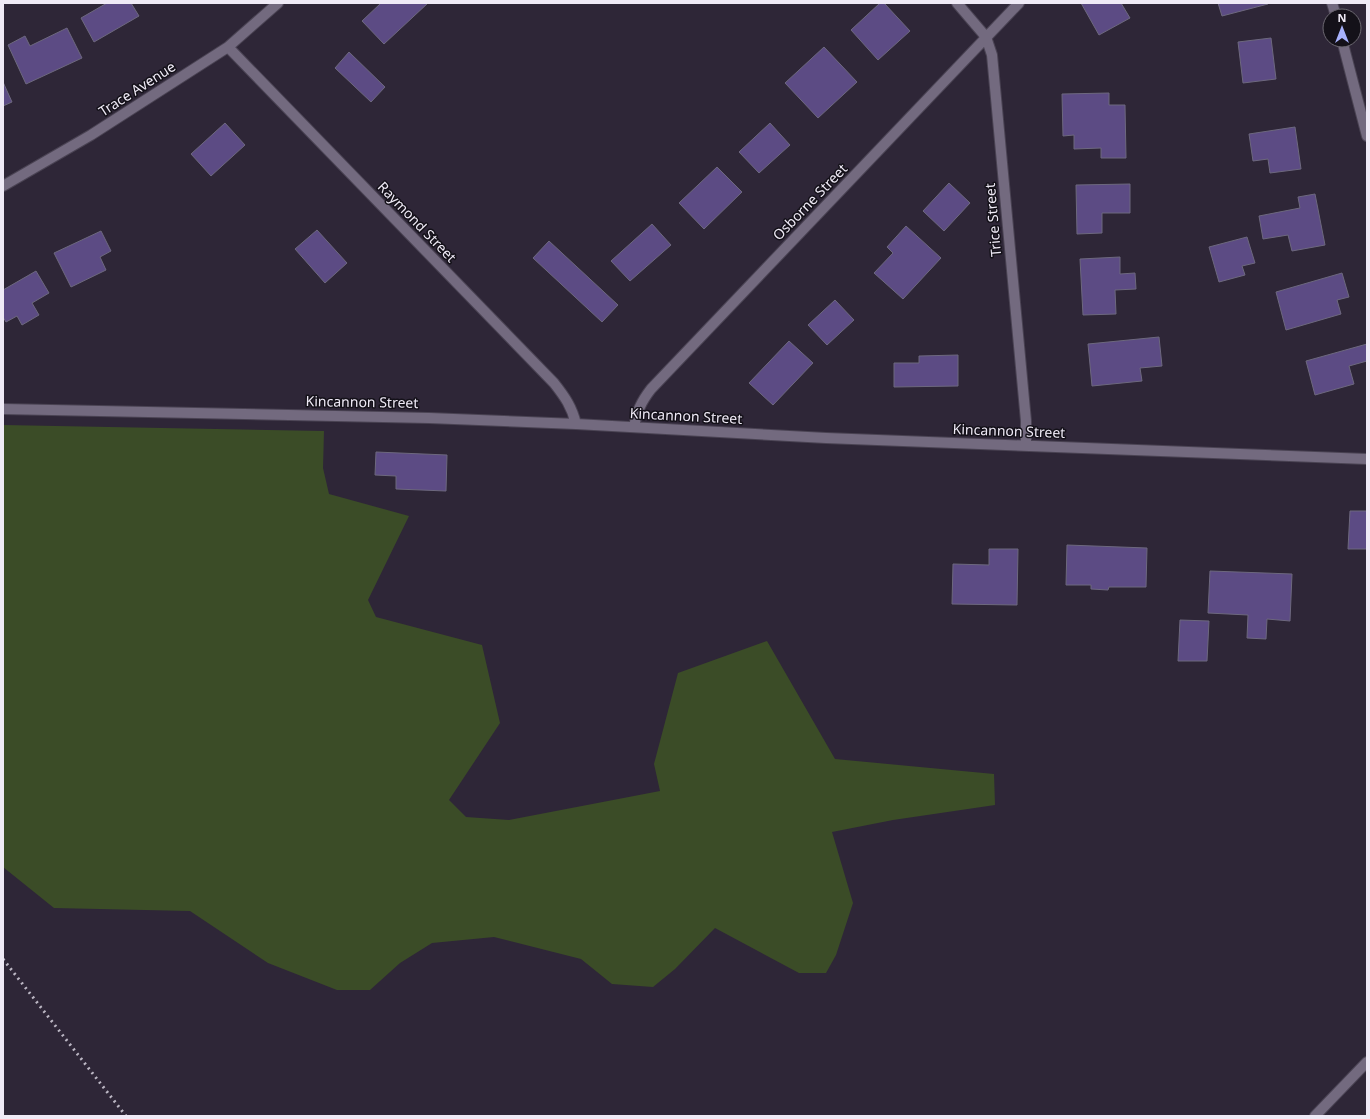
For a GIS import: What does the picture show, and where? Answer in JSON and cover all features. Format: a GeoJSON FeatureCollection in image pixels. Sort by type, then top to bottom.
{"type":"FeatureCollection","features":[{"type":"Feature","properties":{"kind":"street","name":"Trace Avenue"},"geometry":{"type":"LineString","coordinates":[[3,186],[91,135],[228,47],[278,3]]}},
{"type":"Feature","properties":{"kind":"street","name":"Trice Street"},"geometry":{"type":"LineString","coordinates":[[957,3],[986,37],[992,55],[1025,413],[1026,446]]}},
{"type":"Feature","properties":{"kind":"street","name":"Osborne Street"},"geometry":{"type":"LineString","coordinates":[[634,427],[636,413],[641,402],[651,389],[1018,3]]}},
{"type":"Feature","properties":{"kind":"street","name":"Raymond Street"},"geometry":{"type":"LineString","coordinates":[[228,47],[554,383],[572,410],[576,424]]}},
{"type":"Feature","properties":{"kind":"street"},"geometry":{"type":"LineString","coordinates":[[1344,48],[1367,136]]}},
{"type":"Feature","properties":{"kind":"street","name":"Kincannon Street"},"geometry":{"type":"LineString","coordinates":[[3,409],[429,418],[576,424],[826,438],[1367,459]]}},
{"type":"Feature","properties":{"kind":"street"},"geometry":{"type":"LineString","coordinates":[[1315,1116],[1367,1062]]}},
{"type":"Feature","properties":{"kind":"green space"},"geometry":{"type":"Polygon","coordinates":[[[3,425],[324,431],[323,468],[329,494],[409,516],[368,600],[376,617],[482,645],[500,723],[449,800],[466,817],[509,820],[660,791],[654,764],[678,673],[767,641],[835,759],[994,774],[995,805],[893,820],[832,832],[853,903],[836,955],[826,973],[799,973],[715,928],[675,969],[653,987],[612,984],[581,959],[494,937],[432,943],[400,963],[370,990],[337,990],[268,963],[190,911],[54,908],[3,867],[3,425]]]}},
{"type":"Feature","properties":{"kind":"building"},"geometry":{"type":"Polygon","coordinates":[[[107,3],[131,3],[139,16],[94,42],[81,18],[107,3]]]}},
{"type":"Feature","properties":{"kind":"building"},"geometry":{"type":"Polygon","coordinates":[[[381,3],[428,3],[384,44],[362,21],[381,3]]]}},
{"type":"Feature","properties":{"kind":"building"},"geometry":{"type":"Polygon","coordinates":[[[880,3],[884,3],[910,31],[878,60],[851,30],[880,3]]]}},
{"type":"Feature","properties":{"kind":"building"},"geometry":{"type":"Polygon","coordinates":[[[1081,3],[1121,3],[1130,18],[1099,35],[1081,3]]]}},
{"type":"Feature","properties":{"kind":"building"},"geometry":{"type":"Polygon","coordinates":[[[1218,3],[1267,3],[1268,4],[1222,16],[1218,3]]]}},
{"type":"Feature","properties":{"kind":"building"},"geometry":{"type":"Polygon","coordinates":[[[67,28],[82,58],[26,84],[8,45],[25,36],[30,46],[67,28]]]}},
{"type":"Feature","properties":{"kind":"building"},"geometry":{"type":"Polygon","coordinates":[[[1271,38],[1276,79],[1243,83],[1238,42],[1271,38]]]}},
{"type":"Feature","properties":{"kind":"building"},"geometry":{"type":"Polygon","coordinates":[[[824,47],[857,82],[818,118],[785,83],[824,47]]]}},
{"type":"Feature","properties":{"kind":"building"},"geometry":{"type":"Polygon","coordinates":[[[349,52],[385,87],[371,102],[335,68],[349,52]]]}},
{"type":"Feature","properties":{"kind":"building"},"geometry":{"type":"Polygon","coordinates":[[[3,82],[12,102],[3,106],[3,82]]]}},
{"type":"Feature","properties":{"kind":"building"},"geometry":{"type":"Polygon","coordinates":[[[1109,93],[1109,105],[1125,105],[1126,158],[1101,158],[1101,148],[1074,149],[1074,135],[1063,136],[1062,94],[1109,93]]]}},
{"type":"Feature","properties":{"kind":"building"},"geometry":{"type":"Polygon","coordinates":[[[225,123],[245,145],[211,176],[191,154],[225,123]]]}},
{"type":"Feature","properties":{"kind":"building"},"geometry":{"type":"Polygon","coordinates":[[[770,123],[790,145],[759,173],[739,152],[770,123]]]}},
{"type":"Feature","properties":{"kind":"building"},"geometry":{"type":"Polygon","coordinates":[[[1295,127],[1301,169],[1270,173],[1268,159],[1253,161],[1249,134],[1295,127]]]}},
{"type":"Feature","properties":{"kind":"building"},"geometry":{"type":"Polygon","coordinates":[[[717,167],[742,192],[704,229],[679,203],[717,167]]]}},
{"type":"Feature","properties":{"kind":"building"},"geometry":{"type":"Polygon","coordinates":[[[949,183],[970,203],[944,231],[923,211],[949,183]]]}},
{"type":"Feature","properties":{"kind":"building"},"geometry":{"type":"Polygon","coordinates":[[[1130,184],[1130,213],[1102,213],[1102,233],[1077,234],[1076,185],[1130,184]]]}},
{"type":"Feature","properties":{"kind":"building"},"geometry":{"type":"Polygon","coordinates":[[[1315,194],[1325,245],[1292,251],[1288,235],[1263,239],[1259,216],[1300,208],[1298,197],[1315,194]]]}},
{"type":"Feature","properties":{"kind":"building"},"geometry":{"type":"Polygon","coordinates":[[[652,224],[671,245],[630,281],[611,261],[652,224]]]}},
{"type":"Feature","properties":{"kind":"building"},"geometry":{"type":"Polygon","coordinates":[[[906,226],[941,258],[903,299],[874,273],[893,253],[887,247],[906,226]]]}},
{"type":"Feature","properties":{"kind":"building"},"geometry":{"type":"Polygon","coordinates":[[[317,230],[347,263],[325,283],[295,249],[317,230]]]}},
{"type":"Feature","properties":{"kind":"building"},"geometry":{"type":"Polygon","coordinates":[[[101,231],[111,251],[100,257],[106,270],[71,287],[54,253],[101,231]]]}},
{"type":"Feature","properties":{"kind":"building"},"geometry":{"type":"Polygon","coordinates":[[[1247,237],[1255,263],[1242,266],[1245,275],[1219,282],[1209,247],[1247,237]]]}},
{"type":"Feature","properties":{"kind":"building"},"geometry":{"type":"Polygon","coordinates":[[[549,241],[618,305],[602,322],[533,258],[549,241]]]}},
{"type":"Feature","properties":{"kind":"building"},"geometry":{"type":"Polygon","coordinates":[[[1120,257],[1120,274],[1135,273],[1136,289],[1115,290],[1116,314],[1083,315],[1080,259],[1120,257]]]}},
{"type":"Feature","properties":{"kind":"building"},"geometry":{"type":"Polygon","coordinates":[[[36,271],[49,293],[32,303],[39,315],[22,325],[17,316],[6,322],[3,317],[3,290],[36,271]]]}},
{"type":"Feature","properties":{"kind":"building"},"geometry":{"type":"Polygon","coordinates":[[[1342,273],[1349,297],[1337,300],[1341,314],[1286,330],[1276,292],[1342,273]]]}},
{"type":"Feature","properties":{"kind":"building"},"geometry":{"type":"Polygon","coordinates":[[[835,300],[854,320],[827,345],[808,325],[835,300]]]}},
{"type":"Feature","properties":{"kind":"building"},"geometry":{"type":"Polygon","coordinates":[[[1159,337],[1162,366],[1140,368],[1142,381],[1092,386],[1088,344],[1159,337]]]}},
{"type":"Feature","properties":{"kind":"building"},"geometry":{"type":"Polygon","coordinates":[[[789,341],[813,363],[773,405],[749,383],[789,341]]]}},
{"type":"Feature","properties":{"kind":"building"},"geometry":{"type":"Polygon","coordinates":[[[1367,344],[1367,361],[1349,366],[1354,384],[1315,395],[1306,361],[1367,344]]]}},
{"type":"Feature","properties":{"kind":"building"},"geometry":{"type":"Polygon","coordinates":[[[958,355],[958,386],[894,387],[894,363],[919,363],[919,356],[958,355]]]}},
{"type":"Feature","properties":{"kind":"building"},"geometry":{"type":"Polygon","coordinates":[[[376,452],[447,455],[446,491],[396,489],[396,476],[375,475],[376,452]]]}},
{"type":"Feature","properties":{"kind":"building"},"geometry":{"type":"Polygon","coordinates":[[[1350,511],[1367,511],[1367,549],[1348,549],[1350,511]]]}},
{"type":"Feature","properties":{"kind":"building"},"geometry":{"type":"Polygon","coordinates":[[[1067,545],[1147,548],[1146,587],[1109,587],[1108,590],[1091,589],[1091,585],[1066,585],[1067,545]]]}},
{"type":"Feature","properties":{"kind":"building"},"geometry":{"type":"Polygon","coordinates":[[[989,549],[1018,549],[1017,605],[952,604],[953,564],[989,565],[989,549]]]}},
{"type":"Feature","properties":{"kind":"building"},"geometry":{"type":"Polygon","coordinates":[[[1210,571],[1292,574],[1290,621],[1267,619],[1266,639],[1247,638],[1248,615],[1208,613],[1210,571]]]}},
{"type":"Feature","properties":{"kind":"building"},"geometry":{"type":"Polygon","coordinates":[[[1180,620],[1209,621],[1207,661],[1178,661],[1180,620]]]}},
{"type":"Feature","properties":{"kind":"railway"},"geometry":{"type":"LineString","coordinates":[[3,959],[126,1116]]}}]}
